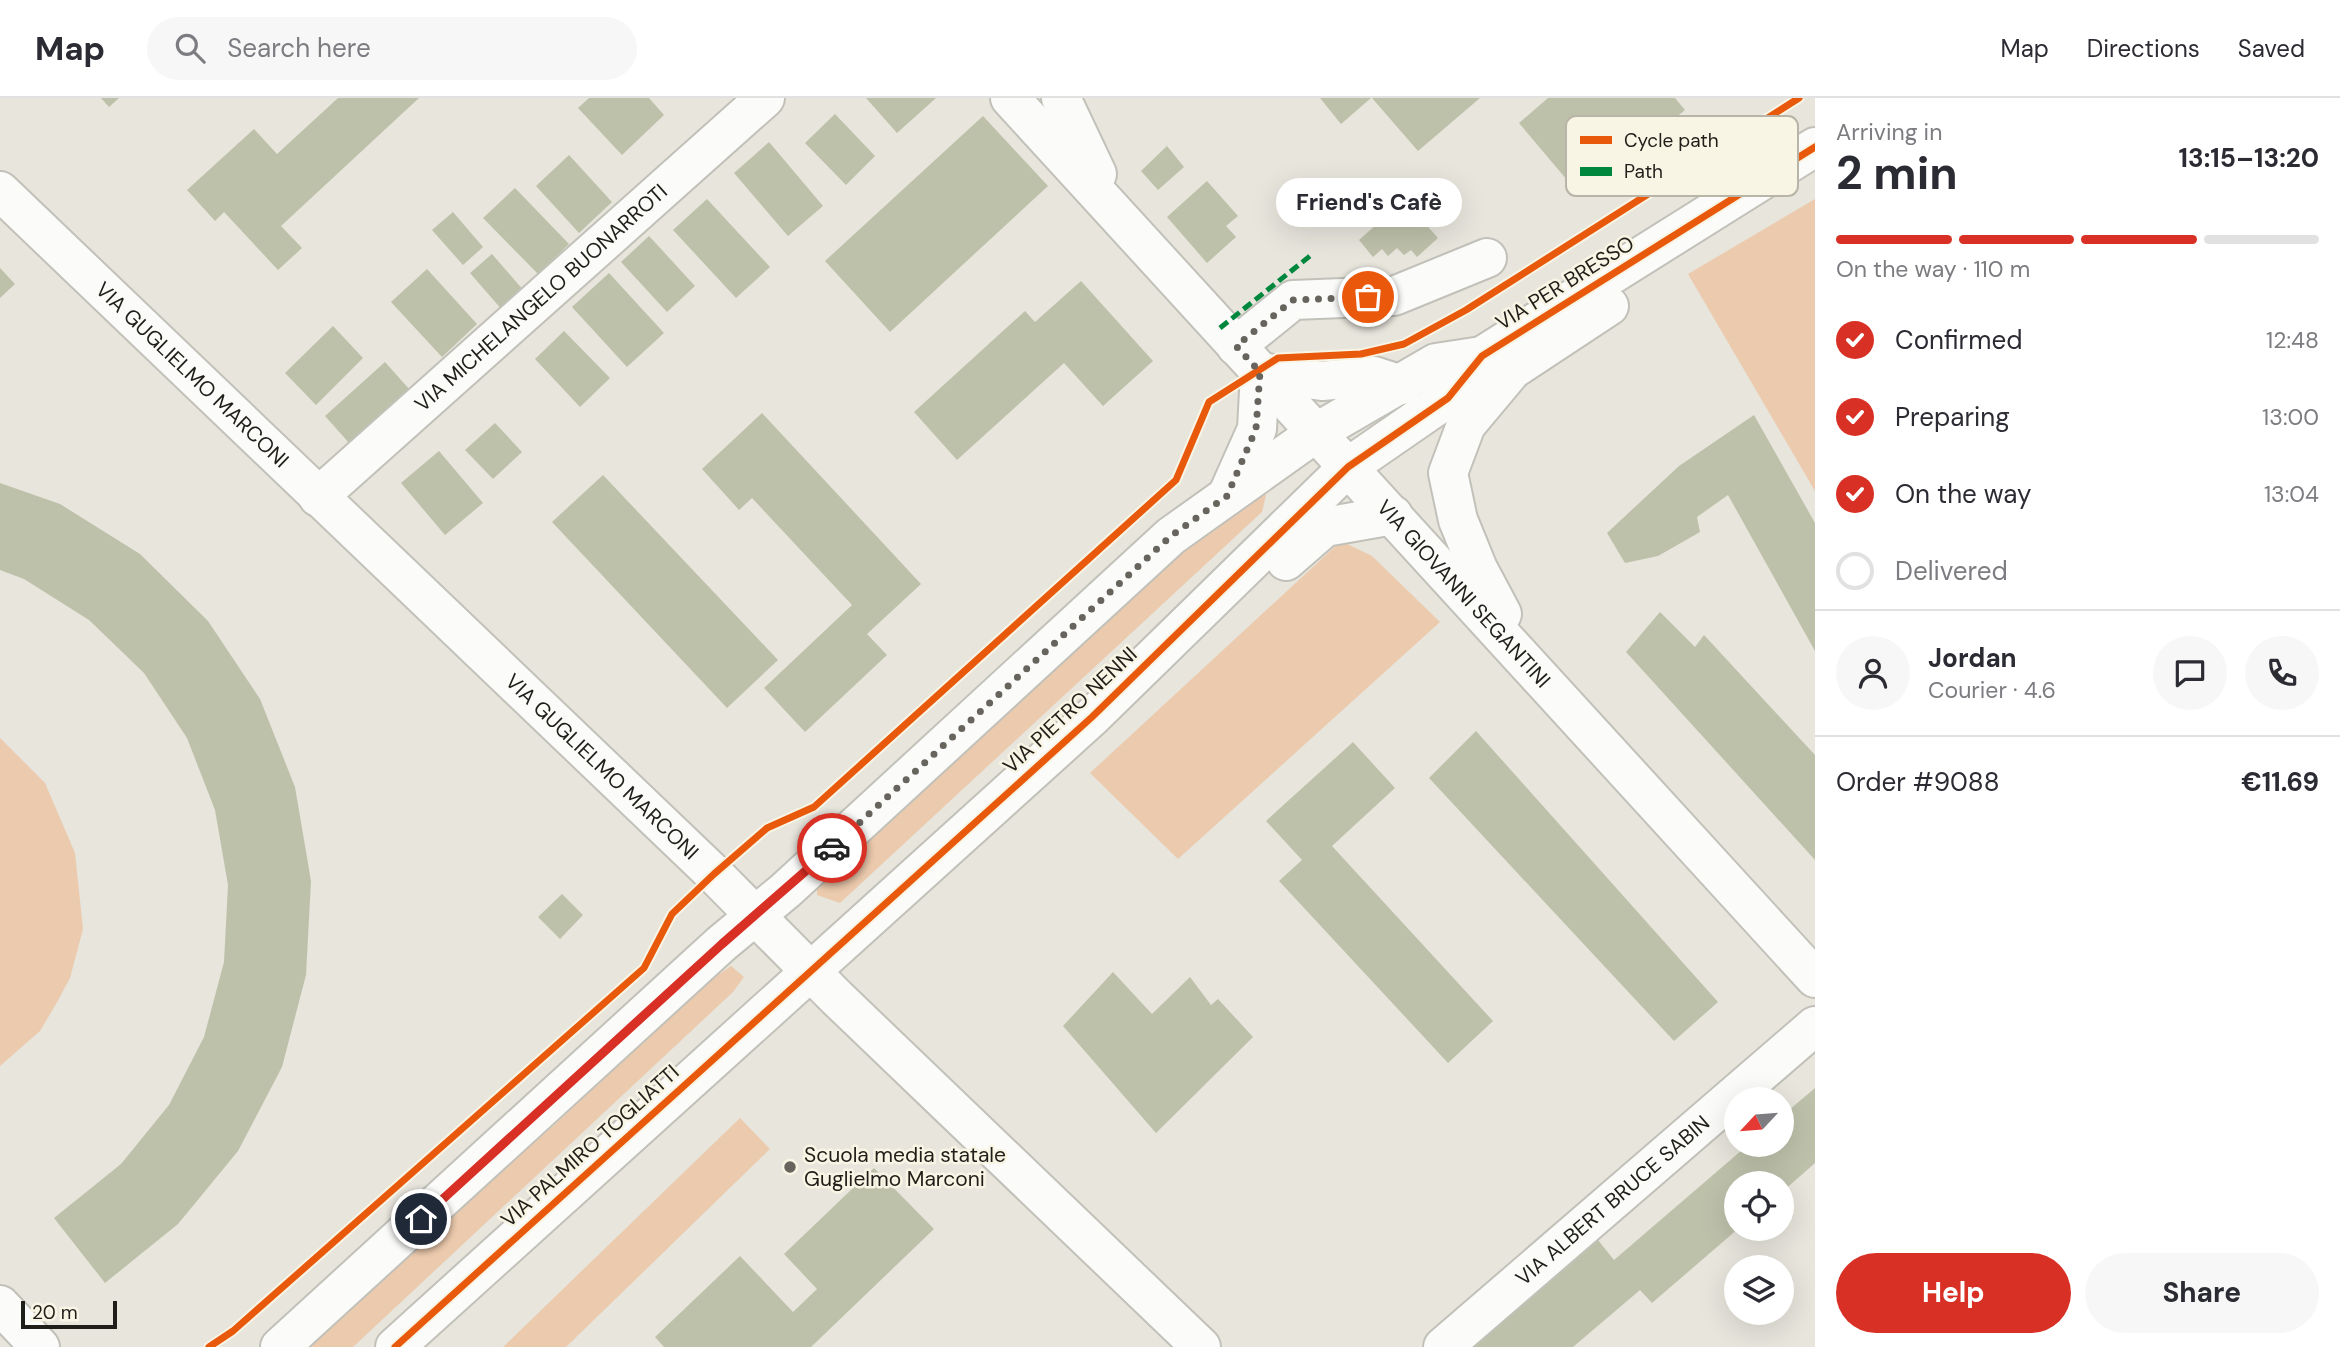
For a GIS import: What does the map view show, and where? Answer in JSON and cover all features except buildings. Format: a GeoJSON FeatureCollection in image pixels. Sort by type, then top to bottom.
{"type":"FeatureCollection","features":[{"type":"Feature","properties":{"kind":"street","name":"VIA MICHELANGELO BUONARROTI"},"geometry":{"type":"LineString","coordinates":[[318,497],[765,98]]}},
{"type":"Feature","properties":{"kind":"street","name":"VIA GIOVANNI SEGANTINI"},"geometry":{"type":"LineString","coordinates":[[1010,98],[1815,978]]}},
{"type":"Feature","properties":{"kind":"street","name":"VIA GIOVANNI SEGANTINI"},"geometry":{"type":"LineString","coordinates":[[1061,98],[1112,208]]}},
{"type":"Feature","properties":{"kind":"street","name":"VIA PER BRESSO"},"geometry":{"type":"LineString","coordinates":[[1798,158],[1815,147]]}},
{"type":"Feature","properties":{"kind":"street","name":"VIA GUGLIELMO MARCONI"},"geometry":{"type":"LineString","coordinates":[[0,191],[714,874],[809,971],[1201,1347]]}},
{"type":"Feature","properties":{"kind":"street","name":"VIA PER BRESSO"},"geometry":{"type":"LineString","coordinates":[[1348,467],[1448,398],[1482,356],[1736,196]]}},
{"type":"Feature","properties":{"kind":"street","name":"VIA PER BRESSO"},"geometry":{"type":"LineString","coordinates":[[1528,663],[1478,569],[1458,520],[1448,473],[1466,425],[1512,370],[1607,308],[1653,248]]}},
{"type":"Feature","properties":{"kind":"street"},"geometry":{"type":"LineString","coordinates":[[1227,496],[1256,429],[1248,359],[1293,300],[1394,296],[1487,258]]}},
{"type":"Feature","properties":{"kind":"street","name":"VIA PER BRESSO"},"geometry":{"type":"LineString","coordinates":[[1317,432],[1436,363],[1482,356]]}},
{"type":"Feature","properties":{"kind":"street"},"geometry":{"type":"LineString","coordinates":[[1248,359],[1322,381],[1374,376],[1402,384]]}},
{"type":"Feature","properties":{"kind":"street"},"geometry":{"type":"LineString","coordinates":[[280,1347],[1171,536],[1317,432]]}},
{"type":"Feature","properties":{"kind":"street","name":"VIA PIETRO NENNI"},"geometry":{"type":"LineString","coordinates":[[809,971],[1092,716],[1348,467]]}},
{"type":"Feature","properties":{"kind":"street"},"geometry":{"type":"LineString","coordinates":[[1169,642],[1201,633],[1325,527],[1393,515]]}},
{"type":"Feature","properties":{"kind":"street","name":"VIA PALMIRO TOGLIATTI"},"geometry":{"type":"LineString","coordinates":[[395,1347],[809,971]]}},
{"type":"Feature","properties":{"kind":"street","name":"VIA ALBERT BRUCE SABIN"},"geometry":{"type":"LineString","coordinates":[[1443,1347],[1815,1026]]}},
{"type":"Feature","properties":{"kind":"street"},"geometry":{"type":"LineString","coordinates":[[0,1306],[40,1347]]}},
{"type":"Feature","properties":{"kind":"shaded area"},"geometry":{"type":"Polygon","coordinates":[[[1815,199],[1815,491],[1688,274],[1815,199]]]}},
{"type":"Feature","properties":{"kind":"shaded area"},"geometry":{"type":"Polygon","coordinates":[[[1248,494],[1266,495],[1262,512],[840,903],[817,895],[817,878],[1207,525],[1248,494]]]}},
{"type":"Feature","properties":{"kind":"shaded area"},"geometry":{"type":"Polygon","coordinates":[[[1341,541],[1372,556],[1440,622],[1178,859],[1090,773],[1341,541]]]}},
{"type":"Feature","properties":{"kind":"shaded area"},"geometry":{"type":"Polygon","coordinates":[[[0,738],[45,783],[75,853],[83,929],[70,978],[40,1031],[0,1066],[0,738]]]}},
{"type":"Feature","properties":{"kind":"shaded area"},"geometry":{"type":"Polygon","coordinates":[[[731,966],[744,977],[733,992],[353,1347],[312,1347],[321,1327],[552,1127],[702,986],[731,966]]]}},
{"type":"Feature","properties":{"kind":"shaded area"},"geometry":{"type":"Polygon","coordinates":[[[740,1118],[770,1149],[566,1347],[503,1347],[740,1118]]]}},
{"type":"Feature","properties":{"kind":"marked path"},"geometry":{"type":"LineString","coordinates":[[1220,328],[1310,256]]}},
{"type":"Feature","properties":{"kind":"cycle path"},"geometry":{"type":"LineString","coordinates":[[1771,116],[1799,98]]}},
{"type":"Feature","properties":{"kind":"cycle path"},"geometry":{"type":"LineString","coordinates":[[1798,158],[1815,147]]}},
{"type":"Feature","properties":{"kind":"cycle path"},"geometry":{"type":"LineString","coordinates":[[209,1347],[233,1331],[644,968],[672,914],[714,874],[767,828],[814,807],[1176,480],[1209,402],[1278,358],[1361,354],[1404,344],[1466,310],[1645,196]]}},
{"type":"Feature","properties":{"kind":"cycle path"},"geometry":{"type":"LineString","coordinates":[[395,1347],[1092,717],[1348,467],[1448,398],[1482,356],[1737,196]]}},
{"type":"Feature","properties":{"kind":"way so far"},"geometry":{"type":"LineString","coordinates":[[832,848],[1171,536],[1227,496],[1256,429],[1260,372],[1236,346],[1293,300],[1368,297]]}},
{"type":"Feature","properties":{"kind":"place","name":"Friend's Cafè"},"geometry":{"type":"Point","coordinates":[1368,297]}},
{"type":"Feature","properties":{"kind":"place","name":"Scuola media statale Guglielmo Marconi"},"geometry":{"type":"Point","coordinates":[790,1167]}},
{"type":"Feature","properties":{"kind":"route"},"geometry":{"type":"LineString","coordinates":[[421,1219],[722,944],[832,848]]}}]}
